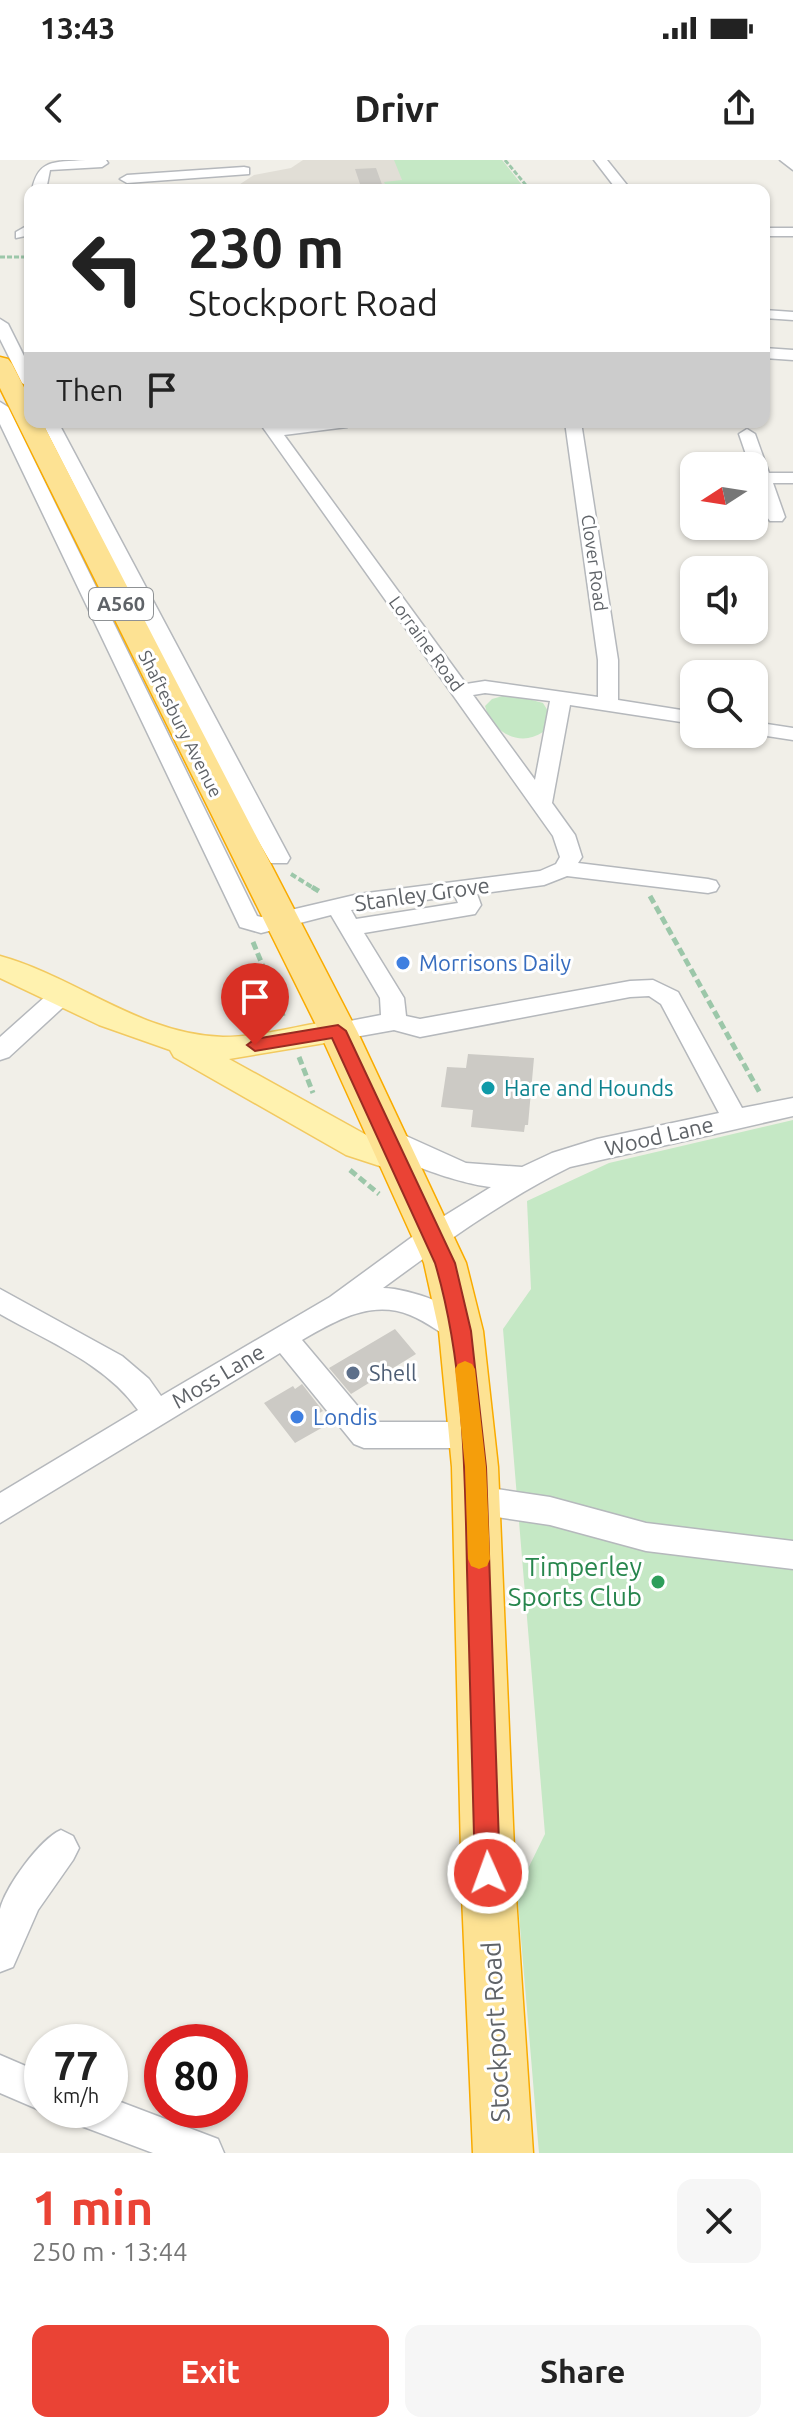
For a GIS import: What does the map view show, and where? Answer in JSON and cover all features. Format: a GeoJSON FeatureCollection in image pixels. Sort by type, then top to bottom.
{"type":"FeatureCollection","features":[{"type":"Feature","properties":{"kind":"highway","name":"Shaftesbury Avenue"},"geometry":{"type":"LineString","coordinates":[[0,364],[24,410]]}},
{"type":"Feature","properties":{"kind":"highway","name":"Shaftesbury Avenue"},"geometry":{"type":"LineString","coordinates":[[33,428],[252,849],[264,922],[338,1031]]}},
{"type":"Feature","properties":{"kind":"highway","name":"Stockport Road"},"geometry":{"type":"LineString","coordinates":[[338,1031],[445,1263],[461,1331],[477,1500],[489,1896],[503,2153]]}},
{"type":"Feature","properties":{"kind":"main road"},"geometry":{"type":"LineString","coordinates":[[0,966],[167,1039],[358,1146],[390,1148]]}},
{"type":"Feature","properties":{"kind":"main road"},"geometry":{"type":"LineString","coordinates":[[167,1039],[221,1048],[338,1031]]}},
{"type":"Feature","properties":{"kind":"street"},"geometry":{"type":"LineString","coordinates":[[600,160],[619,184]]}},
{"type":"Feature","properties":{"kind":"street"},"geometry":{"type":"LineString","coordinates":[[786,160],[793,166]]}},
{"type":"Feature","properties":{"kind":"street"},"geometry":{"type":"LineString","coordinates":[[40,184],[42,170],[47,166],[74,162],[102,163]]}},
{"type":"Feature","properties":{"kind":"street"},"geometry":{"type":"LineString","coordinates":[[126,180],[237,174]]}},
{"type":"Feature","properties":{"kind":"street"},"geometry":{"type":"LineString","coordinates":[[770,232],[793,232]]}},
{"type":"Feature","properties":{"kind":"street"},"geometry":{"type":"LineString","coordinates":[[770,314],[793,316]]}},
{"type":"Feature","properties":{"kind":"street"},"geometry":{"type":"LineString","coordinates":[[0,324],[24,371]]}},
{"type":"Feature","properties":{"kind":"street"},"geometry":{"type":"LineString","coordinates":[[770,353],[793,355]]}},
{"type":"Feature","properties":{"kind":"street","name":"Shaftesbury Avenue"},"geometry":{"type":"LineString","coordinates":[[0,407],[252,849]]}},
{"type":"Feature","properties":{"kind":"street","name":"Shaftesbury Avenue"},"geometry":{"type":"LineString","coordinates":[[53,428],[252,849]]}},
{"type":"Feature","properties":{"kind":"street","name":"Lorraine Road"},"geometry":{"type":"LineString","coordinates":[[271,428],[569,844],[571,857],[564,869]]}},
{"type":"Feature","properties":{"kind":"street","name":"Clover Road"},"geometry":{"type":"LineString","coordinates":[[574,428],[608,660],[608,705]]}},
{"type":"Feature","properties":{"kind":"street"},"geometry":{"type":"LineString","coordinates":[[747,434],[754,452]]}},
{"type":"Feature","properties":{"kind":"street"},"geometry":{"type":"LineString","coordinates":[[768,478],[793,478]]}},
{"type":"Feature","properties":{"kind":"street"},"geometry":{"type":"LineString","coordinates":[[768,491],[776,517]]}},
{"type":"Feature","properties":{"kind":"street"},"geometry":{"type":"LineString","coordinates":[[460,691],[497,688],[680,716]]}},
{"type":"Feature","properties":{"kind":"street"},"geometry":{"type":"LineString","coordinates":[[541,805],[561,697]]}},
{"type":"Feature","properties":{"kind":"street"},"geometry":{"type":"LineString","coordinates":[[768,730],[793,734]]}},
{"type":"Feature","properties":{"kind":"street"},"geometry":{"type":"LineString","coordinates":[[564,869],[708,886]]}},
{"type":"Feature","properties":{"kind":"street","name":"Stanley Grove"},"geometry":{"type":"LineString","coordinates":[[264,922],[337,906],[544,878],[564,869]]}},
{"type":"Feature","properties":{"kind":"street"},"geometry":{"type":"LineString","coordinates":[[351,927],[467,909],[470,905],[463,888]]}},
{"type":"Feature","properties":{"kind":"street"},"geometry":{"type":"LineString","coordinates":[[337,906],[392,998],[394,1021]]}},
{"type":"Feature","properties":{"kind":"street"},"geometry":{"type":"LineString","coordinates":[[338,1031],[394,1021],[420,1028],[574,998],[653,988],[670,998],[735,1119]]}},
{"type":"Feature","properties":{"kind":"street"},"geometry":{"type":"LineString","coordinates":[[0,1051],[64,993]]}},
{"type":"Feature","properties":{"kind":"street","name":"Wood Lane"},"geometry":{"type":"LineString","coordinates":[[433,1237],[528,1176],[561,1160],[597,1149],[781,1109]]}},
{"type":"Feature","properties":{"kind":"street","name":"Wood Lane"},"geometry":{"type":"LineString","coordinates":[[390,1148],[452,1171],[488,1178],[528,1176]]}},
{"type":"Feature","properties":{"kind":"street","name":"Moss Lane"},"geometry":{"type":"LineString","coordinates":[[0,1509],[340,1305],[433,1237]]}},
{"type":"Feature","properties":{"kind":"street"},"geometry":{"type":"LineString","coordinates":[[340,1305],[391,1297],[427,1310],[461,1331]]}},
{"type":"Feature","properties":{"kind":"street"},"geometry":{"type":"LineString","coordinates":[[0,1300],[112,1364],[139,1388],[157,1413]]}},
{"type":"Feature","properties":{"kind":"street"},"geometry":{"type":"LineString","coordinates":[[283,1337],[364,1435],[472,1435]]}},
{"type":"Feature","properties":{"kind":"street"},"geometry":{"type":"LineString","coordinates":[[477,1500],[550,1511],[646,1537],[793,1555]]}},
{"type":"Feature","properties":{"kind":"street"},"geometry":{"type":"LineString","coordinates":[[0,1954],[17,1907],[29,1886],[61,1848]]}},
{"type":"Feature","properties":{"kind":"street"},"geometry":{"type":"LineString","coordinates":[[0,2074],[24,2084]]}},
{"type":"Feature","properties":{"kind":"street"},"geometry":{"type":"LineString","coordinates":[[128,2124],[204,2153]]}},
{"type":"Feature","properties":{"kind":"path"},"geometry":{"type":"LineString","coordinates":[[505,160],[525,184]]}},
{"type":"Feature","properties":{"kind":"path"},"geometry":{"type":"LineString","coordinates":[[0,257],[24,257]]}},
{"type":"Feature","properties":{"kind":"path"},"geometry":{"type":"LineString","coordinates":[[252,849],[337,906]]}},
{"type":"Feature","properties":{"kind":"path"},"geometry":{"type":"LineString","coordinates":[[642,877],[648,893],[781,1109]]}},
{"type":"Feature","properties":{"kind":"path"},"geometry":{"type":"LineString","coordinates":[[264,922],[249,934],[282,1014]]}},
{"type":"Feature","properties":{"kind":"shaded area"},"geometry":{"type":"Polygon","coordinates":[[[303,160],[502,160],[521,184],[240,184],[254,175],[291,168],[303,160]]]}},
{"type":"Feature","properties":{"kind":"green space"},"geometry":{"type":"Polygon","coordinates":[[[394,160],[502,160],[521,184],[384,182],[402,180],[394,160]]]}},
{"type":"Feature","properties":{"kind":"green space"},"geometry":{"type":"Polygon","coordinates":[[[510,694],[543,703],[548,711],[543,732],[534,737],[516,738],[493,723],[485,706],[492,699],[510,694]]]}},
{"type":"Feature","properties":{"kind":"green space","name":"Timperley Sports Club"},"geometry":{"type":"Polygon","coordinates":[[[793,1120],[793,2153],[539,2153],[517,1891],[545,1834],[503,1329],[531,1289],[527,1201],[609,1163],[793,1120]]]}},
{"type":"Feature","properties":{"kind":"building"},"geometry":{"type":"Polygon","coordinates":[[[376,168],[382,184],[360,184],[355,169],[376,168]]]}},
{"type":"Feature","properties":{"kind":"building","name":"Hare and Hounds"},"geometry":{"type":"Polygon","coordinates":[[[468,1054],[534,1058],[528,1125],[525,1125],[524,1132],[471,1127],[473,1110],[441,1107],[447,1067],[466,1068],[468,1054]]]}},
{"type":"Feature","properties":{"kind":"building","name":"Shell"},"geometry":{"type":"Polygon","coordinates":[[[395,1329],[416,1354],[351,1394],[329,1368],[395,1329]]]}},
{"type":"Feature","properties":{"kind":"building","name":"Londis"},"geometry":{"type":"Polygon","coordinates":[[[302,1384],[323,1411],[316,1415],[325,1426],[295,1443],[264,1403],[302,1384]]]}},
{"type":"Feature","properties":{"kind":"slow traffic"},"geometry":{"type":"LineString","coordinates":[[465,1369],[475,1467],[479,1559]]}},
{"type":"Feature","properties":{"kind":"place","name":"Morrisons Daily"},"geometry":{"type":"Point","coordinates":[403,963]}},
{"type":"Feature","properties":{"kind":"place","name":"Hare and Hounds"},"geometry":{"type":"Point","coordinates":[488,1088]}},
{"type":"Feature","properties":{"kind":"place","name":"Shell"},"geometry":{"type":"Point","coordinates":[353,1373]}},
{"type":"Feature","properties":{"kind":"place","name":"Londis"},"geometry":{"type":"Point","coordinates":[297,1417]}},
{"type":"Feature","properties":{"kind":"place","name":"Timperley Sports Club"},"geometry":{"type":"Point","coordinates":[658,1582]}},
{"type":"Feature","properties":{"kind":"route"},"geometry":{"type":"LineString","coordinates":[[255,1045],[338,1031],[445,1263],[453,1289],[461,1331],[475,1467],[488,1873]]}}]}
